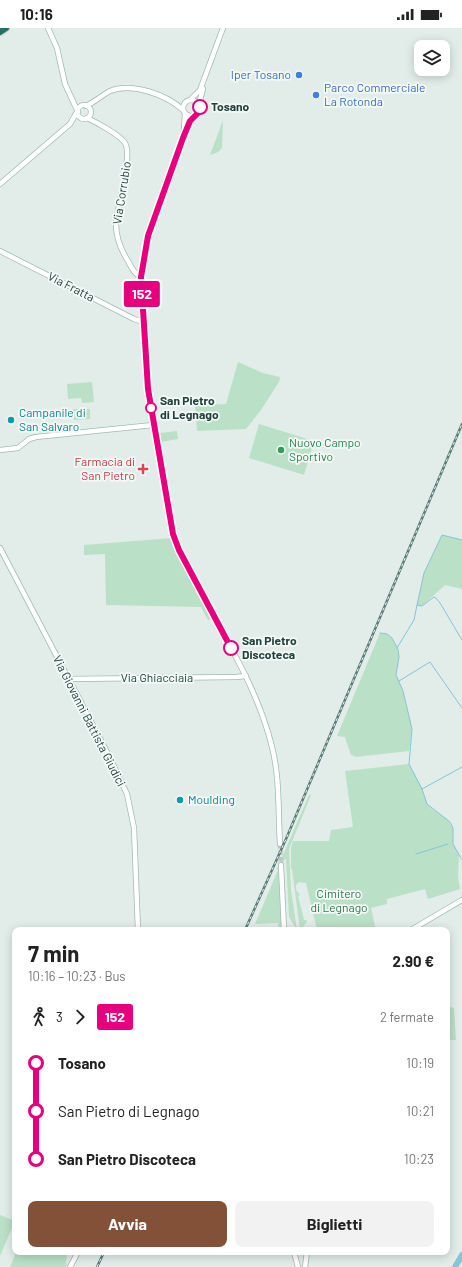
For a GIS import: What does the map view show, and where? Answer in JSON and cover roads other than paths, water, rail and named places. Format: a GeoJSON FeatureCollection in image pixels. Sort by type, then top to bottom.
{"type":"FeatureCollection","features":[{"type":"Feature","properties":{"kind":"highway"},"geometry":{"type":"LineString","coordinates":[[0,32],[6,28]]}},
{"type":"Feature","properties":{"kind":"street"},"geometry":{"type":"LineString","coordinates":[[48,28],[57,48],[65,84],[77,112],[79,116],[89,116]]}},
{"type":"Feature","properties":{"kind":"street"},"geometry":{"type":"LineString","coordinates":[[183,138],[183,105],[199,92],[223,29]]}},
{"type":"Feature","properties":{"kind":"street"},"geometry":{"type":"LineString","coordinates":[[208,70],[199,104],[199,111],[193,116],[183,138],[148,236],[141,277],[146,377],[170,524],[175,541],[246,676],[262,713],[274,755],[280,844]]}},
{"type":"Feature","properties":{"kind":"street"},"geometry":{"type":"LineString","coordinates":[[70,124],[80,108],[96,102],[111,91],[130,88],[150,92],[168,100],[184,112],[193,116]]}},
{"type":"Feature","properties":{"kind":"street"},"geometry":{"type":"LineString","coordinates":[[72,100],[85,106],[89,116]]}},
{"type":"Feature","properties":{"kind":"street"},"geometry":{"type":"LineString","coordinates":[[168,100],[189,100],[196,101],[199,104]]}},
{"type":"Feature","properties":{"kind":"street"},"geometry":{"type":"LineString","coordinates":[[0,184],[70,124],[89,116],[96,102]]}},
{"type":"Feature","properties":{"kind":"street","name":"Via Corrubio"},"geometry":{"type":"LineString","coordinates":[[89,116],[120,137],[126,144],[128,154],[119,205],[117,232],[126,259],[136,274],[141,277]]}},
{"type":"Feature","properties":{"kind":"street","name":"Via Fratta"},"geometry":{"type":"LineString","coordinates":[[0,251],[134,319],[143,322]]}},
{"type":"Feature","properties":{"kind":"street"},"geometry":{"type":"LineString","coordinates":[[0,450],[18,448],[29,439],[36,437],[153,425]]}},
{"type":"Feature","properties":{"kind":"street","name":"Via Giovanni Battista Giudici"},"geometry":{"type":"LineString","coordinates":[[0,548],[108,754],[127,794],[134,828],[138,927]]}},
{"type":"Feature","properties":{"kind":"street","name":"Via Ghiacciaia"},"geometry":{"type":"LineString","coordinates":[[68,679],[236,678],[246,676]]}},
{"type":"Feature","properties":{"kind":"street"},"geometry":{"type":"LineString","coordinates":[[281,865],[284,927]]}},
{"type":"Feature","properties":{"kind":"street"},"geometry":{"type":"LineString","coordinates":[[416,927],[462,900]]}},
{"type":"Feature","properties":{"kind":"street"},"geometry":{"type":"LineString","coordinates":[[70,1267],[76,1255]]}},
{"type":"Feature","properties":{"kind":"street"},"geometry":{"type":"LineString","coordinates":[[295,1255],[298,1267]]}},
{"type":"Feature","properties":{"kind":"street"},"geometry":{"type":"LineString","coordinates":[[304,1267],[306,1255]]}},
{"type":"Feature","properties":{"kind":"waterway"},"geometry":{"type":"LineString","coordinates":[[417,605],[424,573],[442,535],[462,540]]}},
{"type":"Feature","properties":{"kind":"waterway"},"geometry":{"type":"LineString","coordinates":[[397,648],[414,620],[417,605],[422,606],[434,597],[440,603],[462,640]]}},
{"type":"Feature","properties":{"kind":"waterway"},"geometry":{"type":"LineString","coordinates":[[380,633],[387,634],[392,638],[398,649],[399,657],[396,675],[403,691],[412,729],[409,764],[422,789],[427,804],[450,822],[453,828],[453,844],[462,860]]}},
{"type":"Feature","properties":{"kind":"waterway"},"geometry":{"type":"LineString","coordinates":[[399,681],[430,662],[462,708]]}},
{"type":"Feature","properties":{"kind":"waterway"},"geometry":{"type":"LineString","coordinates":[[422,789],[462,767]]}},
{"type":"Feature","properties":{"kind":"waterway"},"geometry":{"type":"LineString","coordinates":[[416,854],[448,844]]}},
{"type":"Feature","properties":{"kind":"waterway"},"geometry":{"type":"LineString","coordinates":[[455,1267],[462,1255]]}},
{"type":"Feature","properties":{"kind":"tunnel"},"geometry":{"type":"LineString","coordinates":[[280,844],[281,865]]}},
{"type":"Feature","properties":{"kind":"railway"},"geometry":{"type":"LineString","coordinates":[[246,927],[286,839],[462,424]]}},
{"type":"Feature","properties":{"kind":"railway"},"geometry":{"type":"LineString","coordinates":[[97,1267],[103,1255]]}},
{"type":"Feature","properties":{"kind":"place","name":"Iper Tosano"},"geometry":{"type":"Point","coordinates":[299,75]}},
{"type":"Feature","properties":{"kind":"place","name":"Parco Commerciale La Rotonda"},"geometry":{"type":"Point","coordinates":[316,95]}},
{"type":"Feature","properties":{"kind":"place","name":"Tosano"},"geometry":{"type":"Point","coordinates":[200,107]}},
{"type":"Feature","properties":{"kind":"place","name":"San Pietro di Legnago"},"geometry":{"type":"Point","coordinates":[151,408]}},
{"type":"Feature","properties":{"kind":"place","name":"Campanile di San Salvaro"},"geometry":{"type":"Point","coordinates":[11,420]}},
{"type":"Feature","properties":{"kind":"place","name":"Nuovo Campo Sportivo"},"geometry":{"type":"Point","coordinates":[281,450]}},
{"type":"Feature","properties":{"kind":"place","name":"Farmacia di San Pietro"},"geometry":{"type":"Point","coordinates":[143,469]}},
{"type":"Feature","properties":{"kind":"place","name":"San Pietro Discoteca"},"geometry":{"type":"Point","coordinates":[231,648]}},
{"type":"Feature","properties":{"kind":"place","name":"Moulding"},"geometry":{"type":"Point","coordinates":[180,800]}},
{"type":"Feature","properties":{"kind":"park label","name":"Cimitero di Legnago"},"geometry":{"type":"Point","coordinates":[339,901]}}]}
